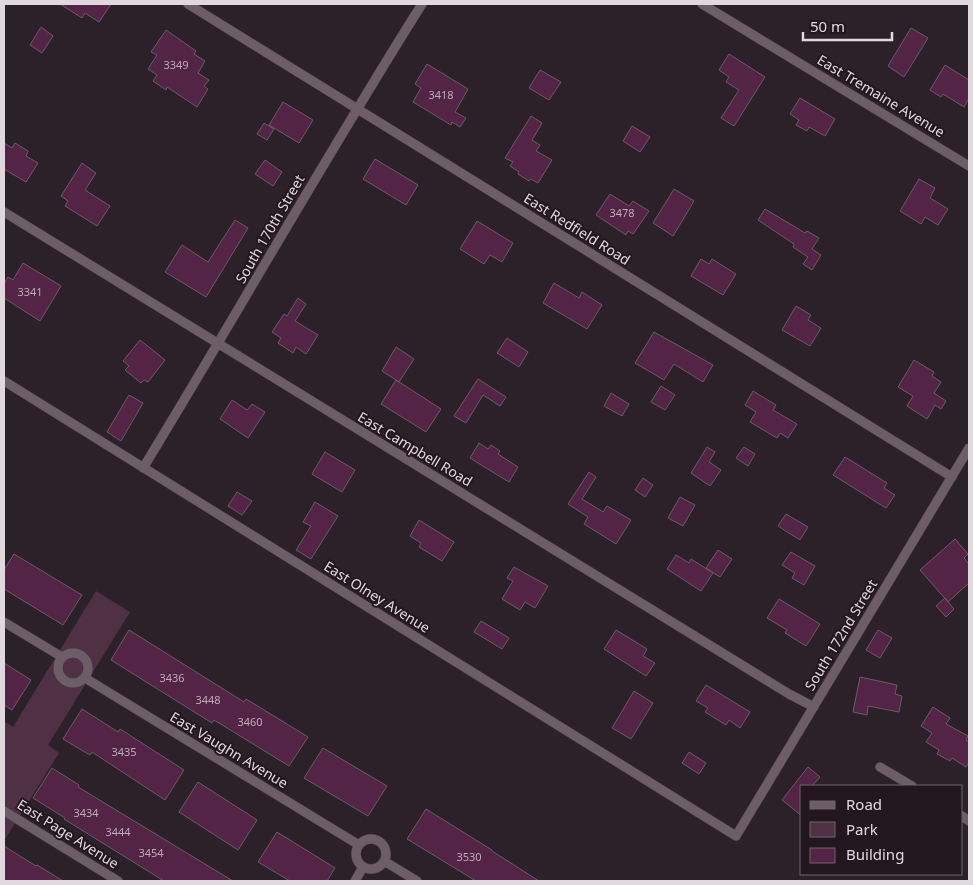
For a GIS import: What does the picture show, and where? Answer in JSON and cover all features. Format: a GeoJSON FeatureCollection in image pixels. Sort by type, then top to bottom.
{"type":"FeatureCollection","features":[{"type":"Feature","properties":{"kind":"street","name":"East Redfield Road"},"geometry":{"type":"LineString","coordinates":[[188,4],[952,477]]}},
{"type":"Feature","properties":{"kind":"street","name":"South 170th Street"},"geometry":{"type":"LineString","coordinates":[[143,468],[218,345],[356,109],[422,4]]}},
{"type":"Feature","properties":{"kind":"street","name":"East Tremaine Avenue"},"geometry":{"type":"LineString","coordinates":[[702,4],[969,166]]}},
{"type":"Feature","properties":{"kind":"street","name":"East Campbell Road"},"geometry":{"type":"LineString","coordinates":[[4,212],[789,694],[814,706]]}},
{"type":"Feature","properties":{"kind":"street","name":"East Olney Avenue"},"geometry":{"type":"LineString","coordinates":[[4,381],[736,836]]}},
{"type":"Feature","properties":{"kind":"street","name":"South 172nd Street"},"geometry":{"type":"LineString","coordinates":[[736,836],[969,448]]}},
{"type":"Feature","properties":{"kind":"street"},"geometry":{"type":"LineString","coordinates":[[4,622],[62,657]]}},
{"type":"Feature","properties":{"kind":"street"},"geometry":{"type":"LineString","coordinates":[[72,653],[82,656],[88,665],[87,673],[80,682],[72,683],[62,678],[58,662],[62,657],[72,653]]}},
{"type":"Feature","properties":{"kind":"street","name":"East Vaughn Avenue"},"geometry":{"type":"LineString","coordinates":[[84,678],[358,845]]}},
{"type":"Feature","properties":{"kind":"street"},"geometry":{"type":"LineString","coordinates":[[880,767],[910,785]]}},
{"type":"Feature","properties":{"kind":"street","name":"East Page Avenue"},"geometry":{"type":"LineString","coordinates":[[4,811],[118,881]]}},
{"type":"Feature","properties":{"kind":"street"},"geometry":{"type":"LineString","coordinates":[[368,839],[379,840],[386,850],[384,861],[375,869],[363,867],[356,858],[358,845],[368,839]]}},
{"type":"Feature","properties":{"kind":"street"},"geometry":{"type":"LineString","coordinates":[[384,861],[417,881]]}},
{"type":"Feature","properties":{"kind":"street"},"geometry":{"type":"LineString","coordinates":[[355,881],[363,867]]}},
{"type":"Feature","properties":{"kind":"green space"},"geometry":{"type":"Polygon","coordinates":[[[96,591],[130,612],[48,745],[59,753],[4,841],[4,721],[13,727],[96,591]]]}},
{"type":"Feature","properties":{"kind":"building"},"geometry":{"type":"Polygon","coordinates":[[[60,4],[111,4],[99,22],[85,13],[82,18],[60,4]]]}},
{"type":"Feature","properties":{"kind":"building"},"geometry":{"type":"Polygon","coordinates":[[[41,27],[53,36],[42,53],[30,45],[41,27]]]}},
{"type":"Feature","properties":{"kind":"building"},"geometry":{"type":"Polygon","coordinates":[[[911,28],[928,38],[904,77],[888,66],[911,28]]]}},
{"type":"Feature","properties":{"kind":"building"},"geometry":{"type":"Polygon","coordinates":[[[166,30],[196,51],[194,54],[205,61],[198,73],[209,80],[204,86],[208,89],[197,107],[167,87],[166,90],[153,81],[157,75],[148,69],[157,55],[151,52],[166,30]]]}},
{"type":"Feature","properties":{"kind":"building"},"geometry":{"type":"Polygon","coordinates":[[[729,54],[765,77],[734,126],[721,118],[739,90],[726,82],[729,77],[719,70],[729,54]]]}},
{"type":"Feature","properties":{"kind":"building"},"geometry":{"type":"Polygon","coordinates":[[[427,64],[468,89],[455,112],[466,118],[460,127],[452,122],[451,125],[413,102],[421,88],[415,84],[427,64]]]}},
{"type":"Feature","properties":{"kind":"building"},"geometry":{"type":"Polygon","coordinates":[[[945,65],[969,80],[969,98],[964,107],[943,94],[941,97],[930,90],[945,65]]]}},
{"type":"Feature","properties":{"kind":"building"},"geometry":{"type":"Polygon","coordinates":[[[540,70],[561,82],[549,100],[529,88],[540,70]]]}},
{"type":"Feature","properties":{"kind":"building"},"geometry":{"type":"Polygon","coordinates":[[[800,98],[835,119],[825,136],[809,127],[807,131],[796,125],[799,120],[790,114],[800,98]]]}},
{"type":"Feature","properties":{"kind":"building"},"geometry":{"type":"Polygon","coordinates":[[[283,102],[313,120],[299,143],[269,125],[283,102]]]}},
{"type":"Feature","properties":{"kind":"building"},"geometry":{"type":"Polygon","coordinates":[[[531,116],[542,123],[532,140],[540,145],[536,151],[552,160],[538,183],[531,179],[529,181],[518,174],[519,172],[510,166],[513,162],[505,158],[531,116]]]}},
{"type":"Feature","properties":{"kind":"building"},"geometry":{"type":"Polygon","coordinates":[[[264,123],[274,129],[267,140],[257,134],[264,123]]]}},
{"type":"Feature","properties":{"kind":"building"},"geometry":{"type":"Polygon","coordinates":[[[632,126],[650,137],[640,152],[623,141],[632,126]]]}},
{"type":"Feature","properties":{"kind":"building"},"geometry":{"type":"Polygon","coordinates":[[[4,143],[12,148],[15,143],[28,151],[26,156],[38,163],[26,182],[4,169],[4,143]]]}},
{"type":"Feature","properties":{"kind":"building"},"geometry":{"type":"Polygon","coordinates":[[[375,159],[418,185],[406,205],[363,179],[375,159]]]}},
{"type":"Feature","properties":{"kind":"building"},"geometry":{"type":"Polygon","coordinates":[[[265,160],[282,172],[273,186],[255,174],[265,160]]]}},
{"type":"Feature","properties":{"kind":"building"},"geometry":{"type":"Polygon","coordinates":[[[82,163],[96,173],[85,190],[110,206],[97,226],[65,206],[68,201],[61,196],[82,163]]]}},
{"type":"Feature","properties":{"kind":"building"},"geometry":{"type":"Polygon","coordinates":[[[919,179],[935,188],[930,198],[948,209],[938,225],[925,217],[921,224],[900,211],[919,179]]]}},
{"type":"Feature","properties":{"kind":"building"},"geometry":{"type":"Polygon","coordinates":[[[674,189],[694,201],[673,236],[653,223],[674,189]]]}},
{"type":"Feature","properties":{"kind":"building"},"geometry":{"type":"Polygon","coordinates":[[[610,194],[629,206],[633,201],[649,211],[633,234],[628,231],[626,235],[596,215],[610,194]]]}},
{"type":"Feature","properties":{"kind":"building"},"geometry":{"type":"Polygon","coordinates":[[[765,209],[805,233],[807,231],[819,238],[812,249],[821,255],[812,270],[803,264],[808,257],[793,247],[794,244],[758,220],[765,209]]]}},
{"type":"Feature","properties":{"kind":"building"},"geometry":{"type":"Polygon","coordinates":[[[235,220],[248,228],[206,297],[165,272],[182,245],[208,262],[235,220]]]}},
{"type":"Feature","properties":{"kind":"building"},"geometry":{"type":"Polygon","coordinates":[[[477,221],[513,243],[502,262],[490,255],[484,264],[460,249],[477,221]]]}},
{"type":"Feature","properties":{"kind":"building"},"geometry":{"type":"Polygon","coordinates":[[[701,259],[709,264],[712,259],[736,274],[723,295],[691,276],[701,259]]]}},
{"type":"Feature","properties":{"kind":"building"},"geometry":{"type":"Polygon","coordinates":[[[23,263],[61,286],[40,321],[4,298],[4,284],[8,277],[13,280],[23,263]]]}},
{"type":"Feature","properties":{"kind":"building"},"geometry":{"type":"Polygon","coordinates":[[[554,283],[579,298],[582,292],[602,305],[587,329],[543,303],[554,283]]]}},
{"type":"Feature","properties":{"kind":"building"},"geometry":{"type":"Polygon","coordinates":[[[298,298],[306,304],[295,321],[318,335],[306,354],[296,347],[293,353],[278,343],[281,338],[272,332],[284,314],[287,316],[298,298]]]}},
{"type":"Feature","properties":{"kind":"building"},"geometry":{"type":"Polygon","coordinates":[[[796,306],[811,315],[808,320],[821,328],[810,346],[782,330],[796,306]]]}},
{"type":"Feature","properties":{"kind":"building"},"geometry":{"type":"Polygon","coordinates":[[[654,332],[713,365],[703,382],[674,364],[664,380],[635,363],[654,332]]]}},
{"type":"Feature","properties":{"kind":"building"},"geometry":{"type":"Polygon","coordinates":[[[507,338],[528,352],[519,367],[497,353],[507,338]]]}},
{"type":"Feature","properties":{"kind":"building"},"geometry":{"type":"Polygon","coordinates":[[[140,340],[165,360],[148,382],[144,380],[141,383],[125,370],[129,366],[123,361],[140,340]]]}},
{"type":"Feature","properties":{"kind":"building"},"geometry":{"type":"Polygon","coordinates":[[[396,347],[414,359],[399,382],[382,371],[396,347]]]}},
{"type":"Feature","properties":{"kind":"building"},"geometry":{"type":"Polygon","coordinates":[[[914,360],[934,372],[932,376],[941,382],[934,393],[946,401],[941,409],[935,405],[927,419],[907,406],[913,396],[898,387],[914,360]]]}},
{"type":"Feature","properties":{"kind":"building"},"geometry":{"type":"Polygon","coordinates":[[[478,379],[506,397],[500,406],[483,395],[466,423],[454,416],[478,379]]]}},
{"type":"Feature","properties":{"kind":"building"},"geometry":{"type":"Polygon","coordinates":[[[396,380],[441,409],[426,432],[381,404],[396,380]]]}},
{"type":"Feature","properties":{"kind":"building"},"geometry":{"type":"Polygon","coordinates":[[[661,386],[675,395],[665,410],[651,402],[661,386]]]}},
{"type":"Feature","properties":{"kind":"building"},"geometry":{"type":"Polygon","coordinates":[[[753,391],[776,405],[773,410],[797,424],[788,438],[780,433],[777,438],[750,422],[756,412],[745,405],[753,391]]]}},
{"type":"Feature","properties":{"kind":"building"},"geometry":{"type":"Polygon","coordinates":[[[611,393],[629,404],[622,416],[604,406],[611,393]]]}},
{"type":"Feature","properties":{"kind":"building"},"geometry":{"type":"Polygon","coordinates":[[[129,395],[143,403],[121,441],[107,432],[129,395]]]}},
{"type":"Feature","properties":{"kind":"building"},"geometry":{"type":"Polygon","coordinates":[[[232,400],[247,410],[252,404],[265,412],[248,438],[220,419],[232,400]]]}},
{"type":"Feature","properties":{"kind":"building"},"geometry":{"type":"Polygon","coordinates":[[[479,443],[488,449],[491,445],[500,451],[498,454],[518,467],[509,482],[470,458],[479,443]]]}},
{"type":"Feature","properties":{"kind":"building"},"geometry":{"type":"Polygon","coordinates":[[[707,447],[715,452],[709,462],[721,470],[710,486],[691,473],[707,447]]]}},
{"type":"Feature","properties":{"kind":"building"},"geometry":{"type":"Polygon","coordinates":[[[744,447],[755,454],[748,466],[736,458],[744,447]]]}},
{"type":"Feature","properties":{"kind":"building"},"geometry":{"type":"Polygon","coordinates":[[[325,452],[355,470],[342,492],[312,474],[325,452]]]}},
{"type":"Feature","properties":{"kind":"building"},"geometry":{"type":"Polygon","coordinates":[[[845,457],[887,483],[884,488],[895,495],[886,508],[833,475],[845,457]]]}},
{"type":"Feature","properties":{"kind":"building"},"geometry":{"type":"Polygon","coordinates":[[[589,472],[596,477],[582,499],[603,512],[607,506],[631,520],[616,544],[584,524],[588,517],[568,504],[589,472]]]}},
{"type":"Feature","properties":{"kind":"building"},"geometry":{"type":"Polygon","coordinates":[[[643,478],[653,485],[645,497],[635,490],[643,478]]]}},
{"type":"Feature","properties":{"kind":"building"},"geometry":{"type":"Polygon","coordinates":[[[237,492],[252,501],[242,515],[228,506],[237,492]]]}},
{"type":"Feature","properties":{"kind":"building"},"geometry":{"type":"Polygon","coordinates":[[[680,497],[695,505],[683,526],[668,518],[680,497]]]}},
{"type":"Feature","properties":{"kind":"building"},"geometry":{"type":"Polygon","coordinates":[[[315,502],[338,516],[311,559],[296,550],[311,526],[303,522],[315,502]]]}},
{"type":"Feature","properties":{"kind":"building"},"geometry":{"type":"Polygon","coordinates":[[[786,514],[808,527],[800,540],[778,526],[786,514]]]}},
{"type":"Feature","properties":{"kind":"building"},"geometry":{"type":"Polygon","coordinates":[[[419,520],[454,542],[442,561],[419,547],[421,543],[410,536],[419,520]]]}},
{"type":"Feature","properties":{"kind":"building"},"geometry":{"type":"Polygon","coordinates":[[[955,539],[968,554],[964,558],[969,564],[969,583],[948,602],[920,570],[955,539]]]}},
{"type":"Feature","properties":{"kind":"building"},"geometry":{"type":"Polygon","coordinates":[[[718,550],[732,559],[720,577],[706,568],[718,550]]]}},
{"type":"Feature","properties":{"kind":"building"},"geometry":{"type":"Polygon","coordinates":[[[791,552],[815,566],[804,585],[792,578],[795,573],[782,565],[791,552]]]}},
{"type":"Feature","properties":{"kind":"building"},"geometry":{"type":"Polygon","coordinates":[[[14,554],[82,595],[63,625],[4,589],[4,570],[14,554]]]}},
{"type":"Feature","properties":{"kind":"building"},"geometry":{"type":"Polygon","coordinates":[[[676,555],[689,563],[691,559],[713,573],[701,591],[667,569],[676,555]]]}},
{"type":"Feature","properties":{"kind":"building"},"geometry":{"type":"Polygon","coordinates":[[[514,567],[548,586],[535,608],[525,602],[520,610],[502,599],[513,581],[507,578],[514,567]]]}},
{"type":"Feature","properties":{"kind":"building"},"geometry":{"type":"Polygon","coordinates":[[[945,598],[954,609],[946,617],[936,606],[945,598]]]}},
{"type":"Feature","properties":{"kind":"building"},"geometry":{"type":"Polygon","coordinates":[[[779,599],[820,624],[806,646],[785,633],[787,630],[767,618],[779,599]]]}},
{"type":"Feature","properties":{"kind":"building"},"geometry":{"type":"Polygon","coordinates":[[[481,621],[509,638],[502,649],[474,632],[481,621]]]}},
{"type":"Feature","properties":{"kind":"building"},"geometry":{"type":"Polygon","coordinates":[[[129,630],[244,702],[246,699],[308,737],[289,766],[214,720],[212,723],[111,660],[129,630]]]}},
{"type":"Feature","properties":{"kind":"building"},"geometry":{"type":"Polygon","coordinates":[[[616,630],[647,649],[643,656],[655,663],[646,676],[604,649],[616,630]]]}},
{"type":"Feature","properties":{"kind":"building"},"geometry":{"type":"Polygon","coordinates":[[[878,630],[892,638],[880,658],[866,650],[878,630]]]}},
{"type":"Feature","properties":{"kind":"building"},"geometry":{"type":"Polygon","coordinates":[[[4,663],[31,680],[12,710],[4,705],[4,663]]]}},
{"type":"Feature","properties":{"kind":"building"},"geometry":{"type":"Polygon","coordinates":[[[860,677],[897,685],[895,694],[902,696],[899,712],[868,706],[867,715],[853,712],[860,677]]]}},
{"type":"Feature","properties":{"kind":"building"},"geometry":{"type":"Polygon","coordinates":[[[706,685],[750,712],[740,728],[729,720],[726,725],[705,712],[708,708],[696,701],[706,685]]]}},
{"type":"Feature","properties":{"kind":"building"},"geometry":{"type":"Polygon","coordinates":[[[634,691],[653,703],[631,739],[612,728],[634,691]]]}},
{"type":"Feature","properties":{"kind":"building"},"geometry":{"type":"Polygon","coordinates":[[[933,707],[950,718],[946,724],[968,736],[966,740],[969,742],[969,762],[966,767],[952,758],[950,761],[937,754],[939,750],[926,742],[932,733],[921,726],[933,707]]]}},
{"type":"Feature","properties":{"kind":"building"},"geometry":{"type":"Polygon","coordinates":[[[82,709],[118,732],[120,729],[184,770],[165,800],[92,752],[90,755],[63,739],[82,709]]]}},
{"type":"Feature","properties":{"kind":"building"},"geometry":{"type":"Polygon","coordinates":[[[323,748],[387,786],[368,816],[304,778],[323,748]]]}},
{"type":"Feature","properties":{"kind":"building"},"geometry":{"type":"Polygon","coordinates":[[[689,752],[706,763],[699,774],[682,763],[689,752]]]}},
{"type":"Feature","properties":{"kind":"building"},"geometry":{"type":"Polygon","coordinates":[[[808,767],[820,777],[813,785],[800,785],[800,814],[782,800],[808,767]]]}},
{"type":"Feature","properties":{"kind":"building"},"geometry":{"type":"Polygon","coordinates":[[[52,768],[79,785],[78,787],[233,881],[164,881],[64,819],[33,798],[52,768]]]}},
{"type":"Feature","properties":{"kind":"building"},"geometry":{"type":"Polygon","coordinates":[[[198,782],[257,820],[238,850],[179,812],[198,782]]]}},
{"type":"Feature","properties":{"kind":"building"},"geometry":{"type":"Polygon","coordinates":[[[426,809],[539,881],[476,881],[407,839],[426,809]]]}},
{"type":"Feature","properties":{"kind":"building"},"geometry":{"type":"Polygon","coordinates":[[[277,832],[335,868],[327,881],[290,881],[258,862],[277,832]]]}},
{"type":"Feature","properties":{"kind":"building"},"geometry":{"type":"Polygon","coordinates":[[[4,846],[36,866],[63,881],[4,881],[4,846]]]}}]}
